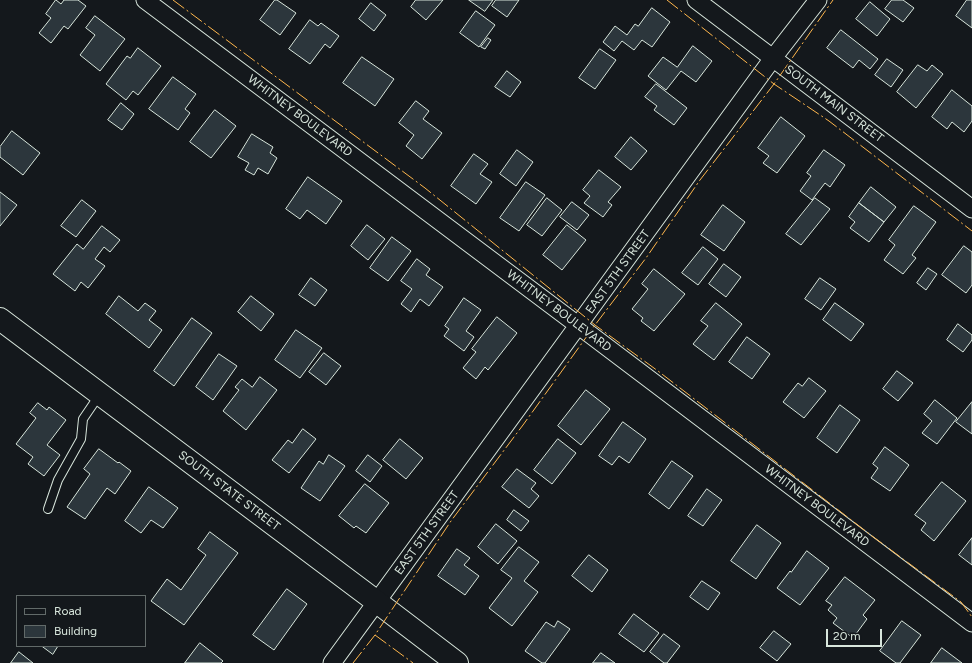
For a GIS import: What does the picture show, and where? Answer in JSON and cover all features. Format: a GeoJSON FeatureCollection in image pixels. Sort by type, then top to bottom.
{"type":"FeatureCollection","features":[{"type":"Feature","properties":{"kind":"main road","name":"SOUTH STATE STREET"},"geometry":{"type":"LineString","coordinates":[[0,319],[457,663]]}},
{"type":"Feature","properties":{"kind":"street","name":"WHITNEY BOULEVARD"},"geometry":{"type":"LineString","coordinates":[[144,0],[972,623]]}},
{"type":"Feature","properties":{"kind":"street","name":"SOUTH MAIN STREET"},"geometry":{"type":"LineString","coordinates":[[696,0],[972,209]]}},
{"type":"Feature","properties":{"kind":"street","name":"EAST 5TH STREET"},"geometry":{"type":"LineString","coordinates":[[332,663],[818,0]]}},
{"type":"Feature","properties":{"kind":"lane"},"geometry":{"type":"LineString","coordinates":[[48,509],[58,480],[80,438],[83,419],[100,394]]}},
{"type":"Feature","properties":{"kind":"building"},"geometry":{"type":"Polygon","coordinates":[[[56,0],[61,4],[64,0],[78,0],[86,6],[68,29],[64,26],[51,43],[39,33],[51,18],[46,14],[56,0]]]}},
{"type":"Feature","properties":{"kind":"building"},"geometry":{"type":"Polygon","coordinates":[[[275,0],[296,13],[280,35],[260,20],[275,0]]]}},
{"type":"Feature","properties":{"kind":"building"},"geometry":{"type":"Polygon","coordinates":[[[416,0],[443,0],[426,20],[411,7],[416,0]]]}},
{"type":"Feature","properties":{"kind":"building"},"geometry":{"type":"Polygon","coordinates":[[[469,0],[493,0],[485,11],[469,0]]]}},
{"type":"Feature","properties":{"kind":"building"},"geometry":{"type":"Polygon","coordinates":[[[496,0],[519,0],[507,17],[492,6],[496,0]]]}},
{"type":"Feature","properties":{"kind":"building"},"geometry":{"type":"Polygon","coordinates":[[[892,0],[903,0],[914,8],[903,22],[885,9],[892,0]]]}},
{"type":"Feature","properties":{"kind":"building"},"geometry":{"type":"Polygon","coordinates":[[[967,0],[972,0],[972,28],[956,16],[967,0]]]}},
{"type":"Feature","properties":{"kind":"building"},"geometry":{"type":"Polygon","coordinates":[[[870,2],[890,19],[877,36],[856,19],[870,2]]]}},
{"type":"Feature","properties":{"kind":"building"},"geometry":{"type":"Polygon","coordinates":[[[371,3],[386,15],[374,31],[359,19],[371,3]]]}},
{"type":"Feature","properties":{"kind":"building"},"geometry":{"type":"Polygon","coordinates":[[[652,8],[670,22],[652,47],[642,40],[634,50],[622,41],[614,51],[603,42],[615,26],[627,35],[635,24],[638,26],[652,8]]]}},
{"type":"Feature","properties":{"kind":"building"},"geometry":{"type":"Polygon","coordinates":[[[476,11],[495,25],[479,47],[460,33],[476,11]]]}},
{"type":"Feature","properties":{"kind":"building"},"geometry":{"type":"Polygon","coordinates":[[[95,16],[125,39],[100,71],[80,55],[95,35],[86,28],[95,16]]]}},
{"type":"Feature","properties":{"kind":"building"},"geometry":{"type":"Polygon","coordinates":[[[310,20],[318,26],[321,23],[339,36],[330,48],[325,44],[310,64],[289,49],[310,20]]]}},
{"type":"Feature","properties":{"kind":"building"},"geometry":{"type":"Polygon","coordinates":[[[841,30],[878,59],[870,69],[859,60],[853,68],[827,48],[841,30]]]}},
{"type":"Feature","properties":{"kind":"building"},"geometry":{"type":"Polygon","coordinates":[[[488,38],[491,40],[485,49],[481,47],[488,38]]]}},
{"type":"Feature","properties":{"kind":"building"},"geometry":{"type":"Polygon","coordinates":[[[693,46],[712,61],[696,82],[681,71],[666,90],[648,76],[663,57],[677,67],[693,46]]]}},
{"type":"Feature","properties":{"kind":"building"},"geometry":{"type":"Polygon","coordinates":[[[138,48],[161,66],[138,95],[133,91],[126,100],[106,84],[127,56],[130,58],[138,48]]]}},
{"type":"Feature","properties":{"kind":"building"},"geometry":{"type":"Polygon","coordinates":[[[600,49],[616,60],[595,89],[579,78],[600,49]]]}},
{"type":"Feature","properties":{"kind":"building"},"geometry":{"type":"Polygon","coordinates":[[[362,57],[394,79],[375,106],[343,83],[362,57]]]}},
{"type":"Feature","properties":{"kind":"building"},"geometry":{"type":"Polygon","coordinates":[[[887,59],[903,70],[891,87],[875,75],[887,59]]]}},
{"type":"Feature","properties":{"kind":"building"},"geometry":{"type":"Polygon","coordinates":[[[918,65],[927,71],[932,65],[943,74],[916,108],[897,92],[918,65]]]}},
{"type":"Feature","properties":{"kind":"building"},"geometry":{"type":"Polygon","coordinates":[[[507,71],[521,82],[510,97],[495,87],[507,71]]]}},
{"type":"Feature","properties":{"kind":"building"},"geometry":{"type":"Polygon","coordinates":[[[173,77],[196,94],[185,109],[190,113],[178,130],[149,109],[173,77]]]}},
{"type":"Feature","properties":{"kind":"building"},"geometry":{"type":"Polygon","coordinates":[[[656,84],[687,108],[674,125],[654,110],[657,106],[645,97],[656,84]]]}},
{"type":"Feature","properties":{"kind":"building"},"geometry":{"type":"Polygon","coordinates":[[[952,90],[972,106],[972,121],[964,132],[952,122],[947,129],[932,117],[952,90]]]}},
{"type":"Feature","properties":{"kind":"building"},"geometry":{"type":"Polygon","coordinates":[[[416,101],[429,111],[423,119],[442,133],[422,159],[406,146],[414,135],[399,123],[416,101]]]}},
{"type":"Feature","properties":{"kind":"building"},"geometry":{"type":"Polygon","coordinates":[[[121,103],[134,114],[122,130],[108,120],[121,103]]]}},
{"type":"Feature","properties":{"kind":"building"},"geometry":{"type":"Polygon","coordinates":[[[215,110],[236,126],[211,158],[190,142],[215,110]]]}},
{"type":"Feature","properties":{"kind":"building"},"geometry":{"type":"Polygon","coordinates":[[[781,117],[805,136],[777,173],[763,163],[769,156],[758,148],[781,117]]]}},
{"type":"Feature","properties":{"kind":"building"},"geometry":{"type":"Polygon","coordinates":[[[12,131],[40,153],[23,175],[0,157],[0,147],[12,131]]]}},
{"type":"Feature","properties":{"kind":"building"},"geometry":{"type":"Polygon","coordinates":[[[252,134],[273,147],[270,153],[277,158],[268,174],[258,168],[254,175],[245,170],[249,163],[238,157],[252,134]]]}},
{"type":"Feature","properties":{"kind":"building"},"geometry":{"type":"Polygon","coordinates":[[[631,137],[647,151],[631,170],[615,157],[631,137]]]}},
{"type":"Feature","properties":{"kind":"building"},"geometry":{"type":"Polygon","coordinates":[[[517,150],[533,162],[516,186],[500,174],[517,150]]]}},
{"type":"Feature","properties":{"kind":"building"},"geometry":{"type":"Polygon","coordinates":[[[824,150],[845,165],[830,187],[825,183],[812,200],[800,191],[811,176],[807,173],[824,150]]]}},
{"type":"Feature","properties":{"kind":"building"},"geometry":{"type":"Polygon","coordinates":[[[474,154],[488,164],[480,174],[492,182],[476,204],[451,186],[474,154]]]}},
{"type":"Feature","properties":{"kind":"building"},"geometry":{"type":"Polygon","coordinates":[[[599,170],[621,187],[608,202],[612,205],[603,217],[584,203],[590,196],[583,190],[599,170]]]}},
{"type":"Feature","properties":{"kind":"building"},"geometry":{"type":"Polygon","coordinates":[[[308,177],[342,201],[326,224],[307,210],[300,219],[286,209],[308,177]]]}},
{"type":"Feature","properties":{"kind":"building"},"geometry":{"type":"Polygon","coordinates":[[[526,182],[545,195],[519,231],[500,218],[526,182]]]}},
{"type":"Feature","properties":{"kind":"building"},"geometry":{"type":"Polygon","coordinates":[[[871,187],[896,207],[884,222],[859,203],[871,187]]]}},
{"type":"Feature","properties":{"kind":"building"},"geometry":{"type":"Polygon","coordinates":[[[0,192],[17,205],[0,226],[0,192]]]}},
{"type":"Feature","properties":{"kind":"building"},"geometry":{"type":"Polygon","coordinates":[[[547,198],[562,210],[542,236],[527,225],[547,198]]]}},
{"type":"Feature","properties":{"kind":"building"},"geometry":{"type":"Polygon","coordinates":[[[815,198],[830,209],[801,245],[786,234],[815,198]]]}},
{"type":"Feature","properties":{"kind":"building"},"geometry":{"type":"Polygon","coordinates":[[[82,200],[96,211],[76,237],[61,226],[82,200]]]}},
{"type":"Feature","properties":{"kind":"building"},"geometry":{"type":"Polygon","coordinates":[[[572,202],[589,215],[577,230],[560,217],[572,202]]]}},
{"type":"Feature","properties":{"kind":"building"},"geometry":{"type":"Polygon","coordinates":[[[859,203],[884,222],[869,242],[850,228],[855,222],[849,217],[859,203]]]}},
{"type":"Feature","properties":{"kind":"building"},"geometry":{"type":"Polygon","coordinates":[[[723,205],[745,222],[724,251],[701,235],[723,205]]]}},
{"type":"Feature","properties":{"kind":"building"},"geometry":{"type":"Polygon","coordinates":[[[914,206],[936,222],[912,255],[916,258],[903,274],[884,260],[895,245],[889,240],[914,206]]]}},
{"type":"Feature","properties":{"kind":"building"},"geometry":{"type":"Polygon","coordinates":[[[367,225],[385,239],[368,260],[351,246],[367,225]]]}},
{"type":"Feature","properties":{"kind":"building"},"geometry":{"type":"Polygon","coordinates":[[[567,225],[586,240],[562,270],[543,255],[567,225]]]}},
{"type":"Feature","properties":{"kind":"building"},"geometry":{"type":"Polygon","coordinates":[[[102,226],[120,240],[110,252],[104,247],[95,259],[105,266],[88,288],[81,282],[75,291],[53,274],[77,244],[83,249],[102,226]]]}},
{"type":"Feature","properties":{"kind":"building"},"geometry":{"type":"Polygon","coordinates":[[[392,237],[411,251],[388,281],[370,268],[392,237]]]}},
{"type":"Feature","properties":{"kind":"building"},"geometry":{"type":"Polygon","coordinates":[[[964,246],[972,252],[972,285],[966,293],[942,275],[964,246]]]}},
{"type":"Feature","properties":{"kind":"building"},"geometry":{"type":"Polygon","coordinates":[[[703,247],[718,259],[698,285],[682,273],[703,247]]]}},
{"type":"Feature","properties":{"kind":"building"},"geometry":{"type":"Polygon","coordinates":[[[417,259],[430,269],[426,275],[443,287],[429,306],[420,299],[411,312],[401,304],[412,289],[401,281],[417,259]]]}},
{"type":"Feature","properties":{"kind":"building"},"geometry":{"type":"Polygon","coordinates":[[[724,264],[741,277],[726,297],[709,284],[724,264]]]}},
{"type":"Feature","properties":{"kind":"building"},"geometry":{"type":"Polygon","coordinates":[[[928,268],[937,274],[926,290],[917,283],[928,268]]]}},
{"type":"Feature","properties":{"kind":"building"},"geometry":{"type":"Polygon","coordinates":[[[654,269],[685,294],[654,331],[641,321],[643,318],[632,309],[648,289],[642,284],[654,269]]]}},
{"type":"Feature","properties":{"kind":"building"},"geometry":{"type":"Polygon","coordinates":[[[311,278],[327,290],[315,306],[299,295],[311,278]]]}},
{"type":"Feature","properties":{"kind":"building"},"geometry":{"type":"Polygon","coordinates":[[[820,278],[836,289],[821,310],[805,299],[820,278]]]}},
{"type":"Feature","properties":{"kind":"building"},"geometry":{"type":"Polygon","coordinates":[[[119,296],[138,311],[145,303],[156,311],[149,320],[162,330],[149,348],[106,314],[119,296]]]}},
{"type":"Feature","properties":{"kind":"building"},"geometry":{"type":"Polygon","coordinates":[[[251,296],[274,314],[261,331],[238,312],[251,296]]]}},
{"type":"Feature","properties":{"kind":"building"},"geometry":{"type":"Polygon","coordinates":[[[464,298],[481,310],[466,331],[474,337],[464,351],[444,336],[449,329],[445,326],[464,298]]]}},
{"type":"Feature","properties":{"kind":"building"},"geometry":{"type":"Polygon","coordinates":[[[716,303],[742,324],[714,360],[693,344],[708,326],[701,321],[716,303]]]}},
{"type":"Feature","properties":{"kind":"building"},"geometry":{"type":"Polygon","coordinates":[[[835,303],[864,324],[851,341],[823,320],[835,303]]]}},
{"type":"Feature","properties":{"kind":"building"},"geometry":{"type":"Polygon","coordinates":[[[497,317],[517,333],[488,370],[485,367],[476,379],[463,368],[476,352],[472,349],[497,317]]]}},
{"type":"Feature","properties":{"kind":"building"},"geometry":{"type":"Polygon","coordinates":[[[192,318],[212,333],[174,386],[154,371],[192,318]]]}},
{"type":"Feature","properties":{"kind":"building"},"geometry":{"type":"Polygon","coordinates":[[[958,324],[972,335],[972,340],[963,352],[947,340],[958,324]]]}},
{"type":"Feature","properties":{"kind":"building"},"geometry":{"type":"Polygon","coordinates":[[[296,330],[322,348],[300,378],[275,360],[296,330]]]}},
{"type":"Feature","properties":{"kind":"building"},"geometry":{"type":"Polygon","coordinates":[[[747,337],[770,354],[752,379],[729,362],[747,337]]]}},
{"type":"Feature","properties":{"kind":"building"},"geometry":{"type":"Polygon","coordinates":[[[324,353],[341,366],[326,385],[309,372],[324,353]]]}},
{"type":"Feature","properties":{"kind":"building"},"geometry":{"type":"Polygon","coordinates":[[[219,354],[237,366],[213,400],[196,387],[219,354]]]}},
{"type":"Feature","properties":{"kind":"building"},"geometry":{"type":"Polygon","coordinates":[[[897,371],[913,383],[898,401],[883,389],[897,371]]]}},
{"type":"Feature","properties":{"kind":"building"},"geometry":{"type":"Polygon","coordinates":[[[260,377],[277,390],[246,430],[223,411],[239,390],[235,387],[242,379],[252,387],[260,377]]]}},
{"type":"Feature","properties":{"kind":"building"},"geometry":{"type":"Polygon","coordinates":[[[809,378],[826,391],[804,418],[783,402],[798,383],[802,386],[809,378]]]}},
{"type":"Feature","properties":{"kind":"building"},"geometry":{"type":"Polygon","coordinates":[[[586,390],[610,409],[581,445],[558,426],[586,390]]]}},
{"type":"Feature","properties":{"kind":"building"},"geometry":{"type":"Polygon","coordinates":[[[935,400],[957,418],[937,444],[922,433],[932,421],[924,414],[935,400]]]}},
{"type":"Feature","properties":{"kind":"building"},"geometry":{"type":"Polygon","coordinates":[[[972,402],[972,434],[956,422],[972,402]]]}},
{"type":"Feature","properties":{"kind":"building"},"geometry":{"type":"Polygon","coordinates":[[[38,403],[47,410],[49,407],[66,420],[47,445],[60,455],[44,476],[28,464],[33,457],[16,444],[36,418],[30,413],[38,403]]]}},
{"type":"Feature","properties":{"kind":"building"},"geometry":{"type":"Polygon","coordinates":[[[840,405],[860,420],[837,453],[817,438],[840,405]]]}},
{"type":"Feature","properties":{"kind":"building"},"geometry":{"type":"Polygon","coordinates":[[[623,422],[646,439],[629,463],[619,456],[612,465],[599,456],[623,422]]]}},
{"type":"Feature","properties":{"kind":"building"},"geometry":{"type":"Polygon","coordinates":[[[303,429],[316,439],[289,473],[272,460],[288,440],[292,443],[303,429]]]}},
{"type":"Feature","properties":{"kind":"building"},"geometry":{"type":"Polygon","coordinates":[[[400,439],[423,458],[406,479],[383,460],[400,439]]]}},
{"type":"Feature","properties":{"kind":"building"},"geometry":{"type":"Polygon","coordinates":[[[558,439],[576,453],[552,484],[534,470],[558,439]]]}},
{"type":"Feature","properties":{"kind":"building"},"geometry":{"type":"Polygon","coordinates":[[[885,447],[909,465],[890,491],[871,478],[878,468],[873,464],[885,447]]]}},
{"type":"Feature","properties":{"kind":"building"},"geometry":{"type":"Polygon","coordinates":[[[99,449],[131,471],[115,494],[107,488],[85,519],[67,507],[90,474],[84,469],[99,449]]]}},
{"type":"Feature","properties":{"kind":"building"},"geometry":{"type":"Polygon","coordinates":[[[329,455],[345,466],[320,501],[301,488],[319,461],[323,464],[329,455]]]}},
{"type":"Feature","properties":{"kind":"building"},"geometry":{"type":"Polygon","coordinates":[[[368,455],[382,466],[370,482],[356,471],[368,455]]]}},
{"type":"Feature","properties":{"kind":"building"},"geometry":{"type":"Polygon","coordinates":[[[672,461],[693,476],[669,509],[649,494],[672,461]]]}},
{"type":"Feature","properties":{"kind":"building"},"geometry":{"type":"Polygon","coordinates":[[[517,469],[536,483],[531,489],[539,496],[529,508],[502,487],[517,469]]]}},
{"type":"Feature","properties":{"kind":"building"},"geometry":{"type":"Polygon","coordinates":[[[942,482],[966,501],[934,541],[921,530],[926,523],[915,515],[942,482]]]}},
{"type":"Feature","properties":{"kind":"building"},"geometry":{"type":"Polygon","coordinates":[[[365,484],[389,503],[366,533],[356,526],[354,528],[339,516],[365,484]]]}},
{"type":"Feature","properties":{"kind":"building"},"geometry":{"type":"Polygon","coordinates":[[[149,487],[178,508],[163,528],[151,520],[141,533],[125,521],[149,487]]]}},
{"type":"Feature","properties":{"kind":"building"},"geometry":{"type":"Polygon","coordinates":[[[707,489],[722,500],[703,526],[688,516],[707,489]]]}},
{"type":"Feature","properties":{"kind":"building"},"geometry":{"type":"Polygon","coordinates":[[[514,510],[529,521],[521,531],[507,520],[514,510]]]}},
{"type":"Feature","properties":{"kind":"building"},"geometry":{"type":"Polygon","coordinates":[[[496,524],[517,541],[498,564],[478,547],[496,524]]]}},
{"type":"Feature","properties":{"kind":"building"},"geometry":{"type":"Polygon","coordinates":[[[757,525],[781,543],[756,579],[731,561],[757,525]]]}},
{"type":"Feature","properties":{"kind":"building"},"geometry":{"type":"Polygon","coordinates":[[[210,532],[238,553],[184,625],[151,601],[167,579],[181,590],[206,555],[198,549],[210,532]]]}},
{"type":"Feature","properties":{"kind":"building"},"geometry":{"type":"Polygon","coordinates":[[[972,538],[972,565],[959,555],[972,538]]]}},
{"type":"Feature","properties":{"kind":"building"},"geometry":{"type":"Polygon","coordinates":[[[519,547],[539,562],[524,581],[538,592],[512,626],[489,608],[512,578],[501,570],[519,547]]]}},
{"type":"Feature","properties":{"kind":"building"},"geometry":{"type":"Polygon","coordinates":[[[457,549],[470,558],[464,565],[479,576],[465,595],[438,576],[457,549]]]}},
{"type":"Feature","properties":{"kind":"building"},"geometry":{"type":"Polygon","coordinates":[[[807,551],[829,568],[800,605],[777,588],[807,551]]]}},
{"type":"Feature","properties":{"kind":"building"},"geometry":{"type":"Polygon","coordinates":[[[589,555],[608,570],[592,592],[572,576],[589,555]]]}},
{"type":"Feature","properties":{"kind":"building"},"geometry":{"type":"Polygon","coordinates":[[[845,577],[875,600],[863,615],[867,619],[853,638],[833,623],[837,618],[828,610],[832,605],[826,601],[845,577]]]}},
{"type":"Feature","properties":{"kind":"building"},"geometry":{"type":"Polygon","coordinates":[[[702,581],[720,593],[708,610],[690,597],[702,581]]]}},
{"type":"Feature","properties":{"kind":"building"},"geometry":{"type":"Polygon","coordinates":[[[287,589],[307,604],[274,650],[253,635],[287,589]]]}},
{"type":"Feature","properties":{"kind":"building"},"geometry":{"type":"Polygon","coordinates":[[[634,614],[659,633],[644,652],[619,634],[634,614]]]}},
{"type":"Feature","properties":{"kind":"building"},"geometry":{"type":"Polygon","coordinates":[[[558,621],[570,629],[545,663],[542,663],[525,651],[546,622],[554,627],[558,621]]]}},
{"type":"Feature","properties":{"kind":"building"},"geometry":{"type":"Polygon","coordinates":[[[902,621],[921,635],[900,663],[896,663],[880,651],[902,621]]]}},
{"type":"Feature","properties":{"kind":"building"},"geometry":{"type":"Polygon","coordinates":[[[774,631],[791,644],[777,661],[760,648],[774,631]]]}},
{"type":"Feature","properties":{"kind":"building"},"geometry":{"type":"Polygon","coordinates":[[[664,634],[680,646],[667,663],[664,663],[650,652],[664,634]]]}},
{"type":"Feature","properties":{"kind":"building"},"geometry":{"type":"Polygon","coordinates":[[[200,643],[223,661],[221,663],[185,663],[200,643]]]}},
{"type":"Feature","properties":{"kind":"building"},"geometry":{"type":"Polygon","coordinates":[[[43,647],[57,647],[53,654],[43,647]]]}},
{"type":"Feature","properties":{"kind":"building"},"geometry":{"type":"Polygon","coordinates":[[[942,648],[962,663],[931,663],[942,648]]]}},
{"type":"Feature","properties":{"kind":"building"},"geometry":{"type":"Polygon","coordinates":[[[19,652],[33,663],[11,663],[19,652]]]}},
{"type":"Feature","properties":{"kind":"building"},"geometry":{"type":"Polygon","coordinates":[[[601,653],[615,663],[593,663],[601,653]]]}},
{"type":"Feature","properties":{"kind":"power"},"geometry":{"type":"LineString","coordinates":[[173,0],[425,188],[595,325],[658,371],[872,536],[961,602],[972,617]]}},
{"type":"Feature","properties":{"kind":"power"},"geometry":{"type":"LineString","coordinates":[[667,0],[774,84],[829,121],[972,231]]}},
{"type":"Feature","properties":{"kind":"power"},"geometry":{"type":"LineString","coordinates":[[353,663],[375,635],[451,521],[646,258],[700,180],[774,84],[833,0]]}},
{"type":"Feature","properties":{"kind":"power"},"geometry":{"type":"LineString","coordinates":[[375,635],[413,663]]}}]}
